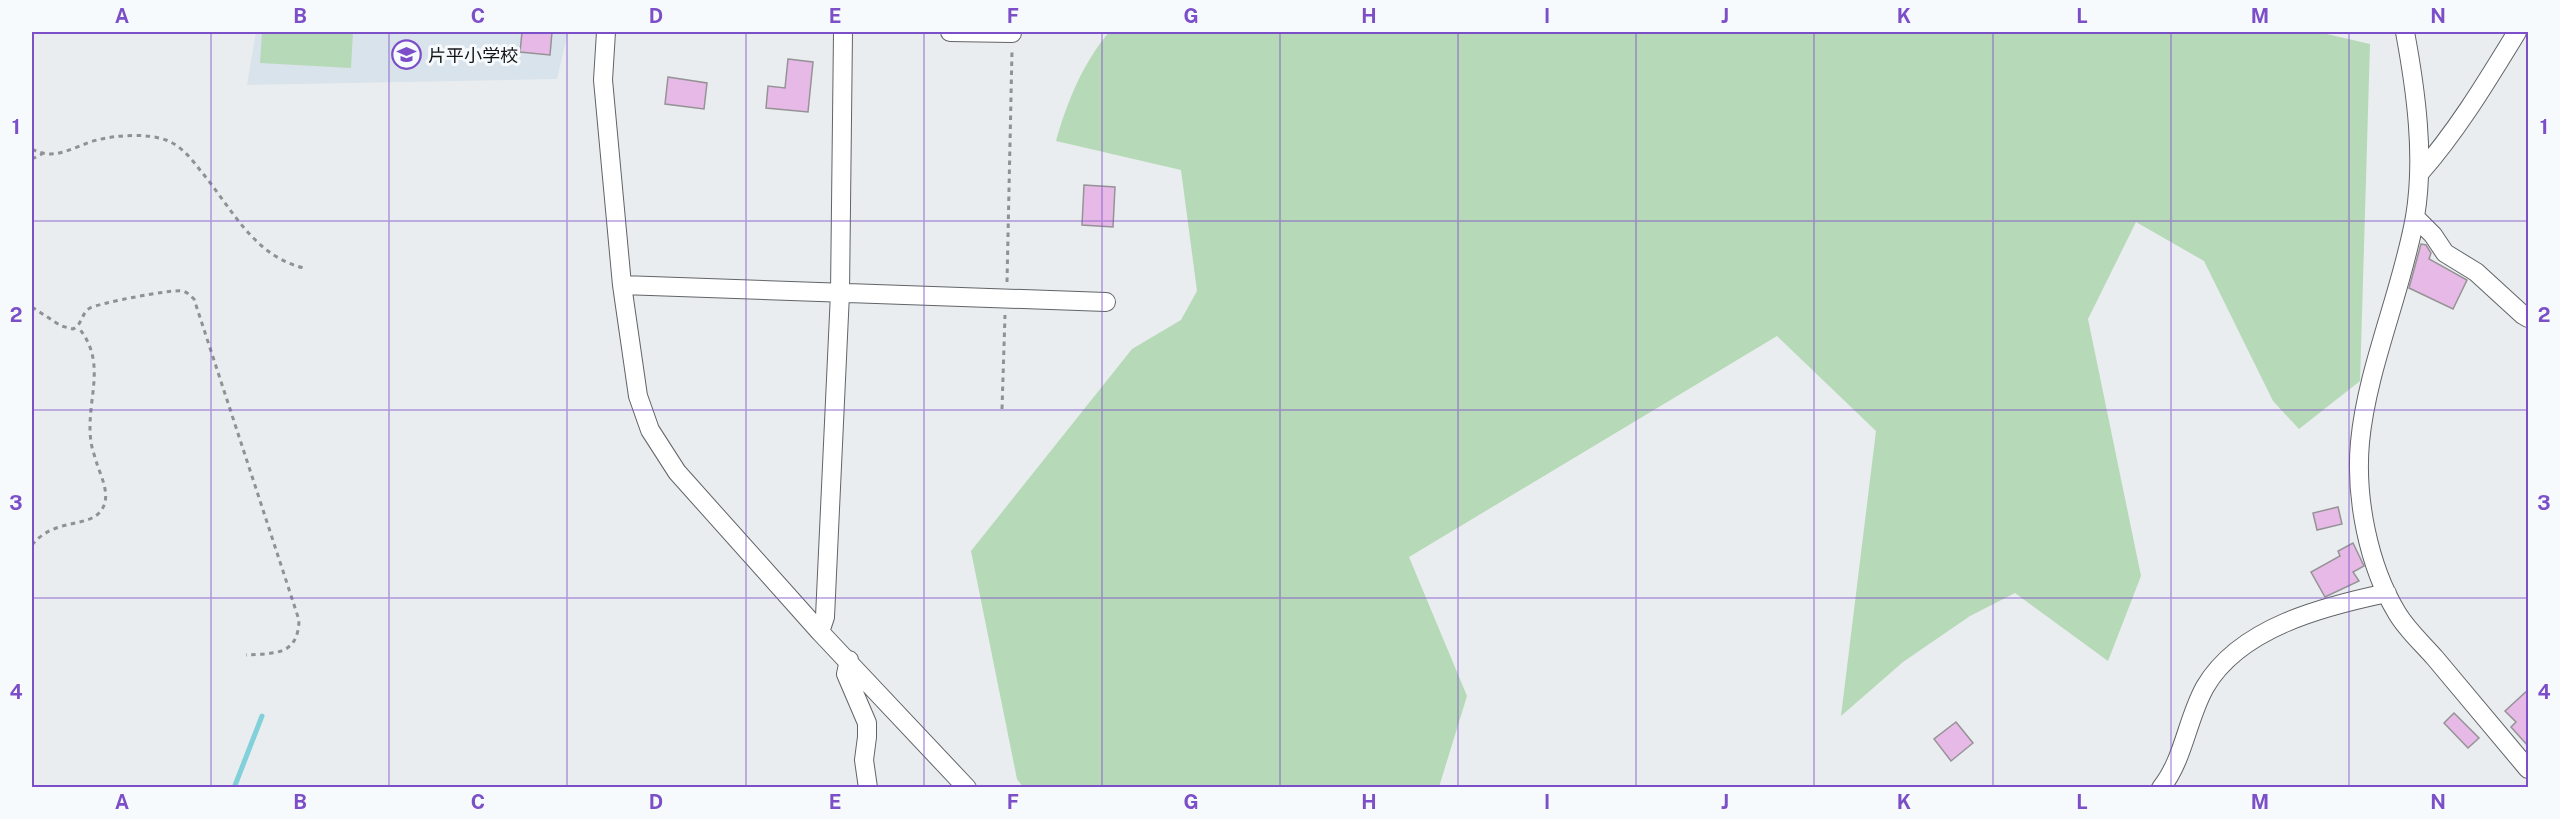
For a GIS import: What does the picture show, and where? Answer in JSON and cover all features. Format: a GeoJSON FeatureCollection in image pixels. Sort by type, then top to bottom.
{"type":"FeatureCollection","features":[{"type":"Feature","properties":{"kind":"street"},"geometry":{"type":"LineString","coordinates":[[606,32],[603,80],[622,285],[638,396],[650,430],[677,472],[820,632],[849,660],[967,788]]}},
{"type":"Feature","properties":{"kind":"street"},"geometry":{"type":"LineString","coordinates":[[820,632],[825,617],[840,293],[843,32]]}},
{"type":"Feature","properties":{"kind":"street"},"geometry":{"type":"LineString","coordinates":[[950,32],[1012,33]]}},
{"type":"Feature","properties":{"kind":"street"},"geometry":{"type":"LineString","coordinates":[[2405,32],[2412,69],[2419,174],[2415,217],[2368,400],[2360,442],[2363,523],[2387,593],[2406,627],[2529,769]]}},
{"type":"Feature","properties":{"kind":"street"},"geometry":{"type":"LineString","coordinates":[[2419,174],[2436,155],[2481,90],[2517,32]]}},
{"type":"Feature","properties":{"kind":"street"},"geometry":{"type":"LineString","coordinates":[[2415,217],[2433,235],[2445,253],[2476,272],[2529,318]]}},
{"type":"Feature","properties":{"kind":"street"},"geometry":{"type":"LineString","coordinates":[[622,285],[1106,302]]}},
{"type":"Feature","properties":{"kind":"street"},"geometry":{"type":"LineString","coordinates":[[2162,788],[2175,764],[2206,686],[2228,660],[2251,639],[2279,625],[2359,599],[2387,593]]}},
{"type":"Feature","properties":{"kind":"street"},"geometry":{"type":"LineString","coordinates":[[849,660],[846,674],[867,723],[864,760],[868,788]]}},
{"type":"Feature","properties":{"kind":"path"},"geometry":{"type":"LineString","coordinates":[[1002,409],[1012,33]]}},
{"type":"Feature","properties":{"kind":"path"},"geometry":{"type":"LineString","coordinates":[[32,149],[42,154],[54,154],[116,136],[167,140],[194,162],[257,244],[280,261],[304,268]]}},
{"type":"Feature","properties":{"kind":"path"},"geometry":{"type":"LineString","coordinates":[[32,159],[42,154]]}},
{"type":"Feature","properties":{"kind":"path"},"geometry":{"type":"LineString","coordinates":[[78,327],[86,311],[99,304],[176,291],[189,293],[194,298],[299,620],[299,629],[292,646],[286,650],[246,655]]}},
{"type":"Feature","properties":{"kind":"path"},"geometry":{"type":"LineString","coordinates":[[32,307],[66,329],[78,327]]}},
{"type":"Feature","properties":{"kind":"path"},"geometry":{"type":"LineString","coordinates":[[32,545],[50,529],[91,519],[100,512],[105,501],[106,490],[91,442],[95,363],[90,342],[78,327]]}},
{"type":"Feature","properties":{"kind":"shaded area","name":"片平小学校"},"geometry":{"type":"Polygon","coordinates":[[[256,32],[568,32],[557,79],[247,85],[256,32]]]}},
{"type":"Feature","properties":{"kind":"green space"},"geometry":{"type":"Polygon","coordinates":[[[262,32],[353,32],[351,68],[260,63],[262,32]]]}},
{"type":"Feature","properties":{"kind":"green space"},"geometry":{"type":"Polygon","coordinates":[[[1109,32],[2318,32],[2370,44],[2360,381],[2299,429],[2273,401],[2204,261],[2136,222],[2088,319],[2141,576],[2108,661],[2015,593],[1970,616],[1903,662],[1841,716],[1876,431],[1777,336],[1409,557],[1467,696],[1439,787],[1023,787],[1017,779],[971,551],[1132,349],[1181,320],[1197,291],[1181,170],[1056,141],[1077,84],[1091,57],[1109,32]]]}},
{"type":"Feature","properties":{"kind":"building"},"geometry":{"type":"Polygon","coordinates":[[[522,32],[552,32],[550,55],[520,52],[522,32]]]}},
{"type":"Feature","properties":{"kind":"building"},"geometry":{"type":"Polygon","coordinates":[[[788,59],[813,62],[808,112],[766,108],[768,86],[785,88],[788,59]]]}},
{"type":"Feature","properties":{"kind":"building"},"geometry":{"type":"Polygon","coordinates":[[[668,77],[707,83],[704,109],[665,104],[668,77]]]}},
{"type":"Feature","properties":{"kind":"building"},"geometry":{"type":"Polygon","coordinates":[[[1084,185],[1115,187],[1113,227],[1082,225],[1084,185]]]}},
{"type":"Feature","properties":{"kind":"building"},"geometry":{"type":"Polygon","coordinates":[[[2421,244],[2426,245],[2431,253],[2429,259],[2467,280],[2453,309],[2409,288],[2421,244]]]}},
{"type":"Feature","properties":{"kind":"building"},"geometry":{"type":"Polygon","coordinates":[[[2338,507],[2342,524],[2317,530],[2313,513],[2338,507]]]}},
{"type":"Feature","properties":{"kind":"building"},"geometry":{"type":"Polygon","coordinates":[[[2353,543],[2364,566],[2353,572],[2359,581],[2325,597],[2311,572],[2340,556],[2338,551],[2353,543]]]}},
{"type":"Feature","properties":{"kind":"building"},"geometry":{"type":"Polygon","coordinates":[[[2529,689],[2529,747],[2511,727],[2516,722],[2505,711],[2529,689]]]}},
{"type":"Feature","properties":{"kind":"building"},"geometry":{"type":"Polygon","coordinates":[[[2454,713],[2479,738],[2468,748],[2444,723],[2454,713]]]}},
{"type":"Feature","properties":{"kind":"building"},"geometry":{"type":"Polygon","coordinates":[[[1956,722],[1973,743],[1951,761],[1934,739],[1956,722]]]}},
{"type":"Feature","properties":{"kind":"waterway"},"geometry":{"type":"LineString","coordinates":[[234,788],[262,716]]}},
{"type":"Feature","properties":{"kind":"place","name":"片平小学校"},"geometry":{"type":"Point","coordinates":[407,55]}}]}
